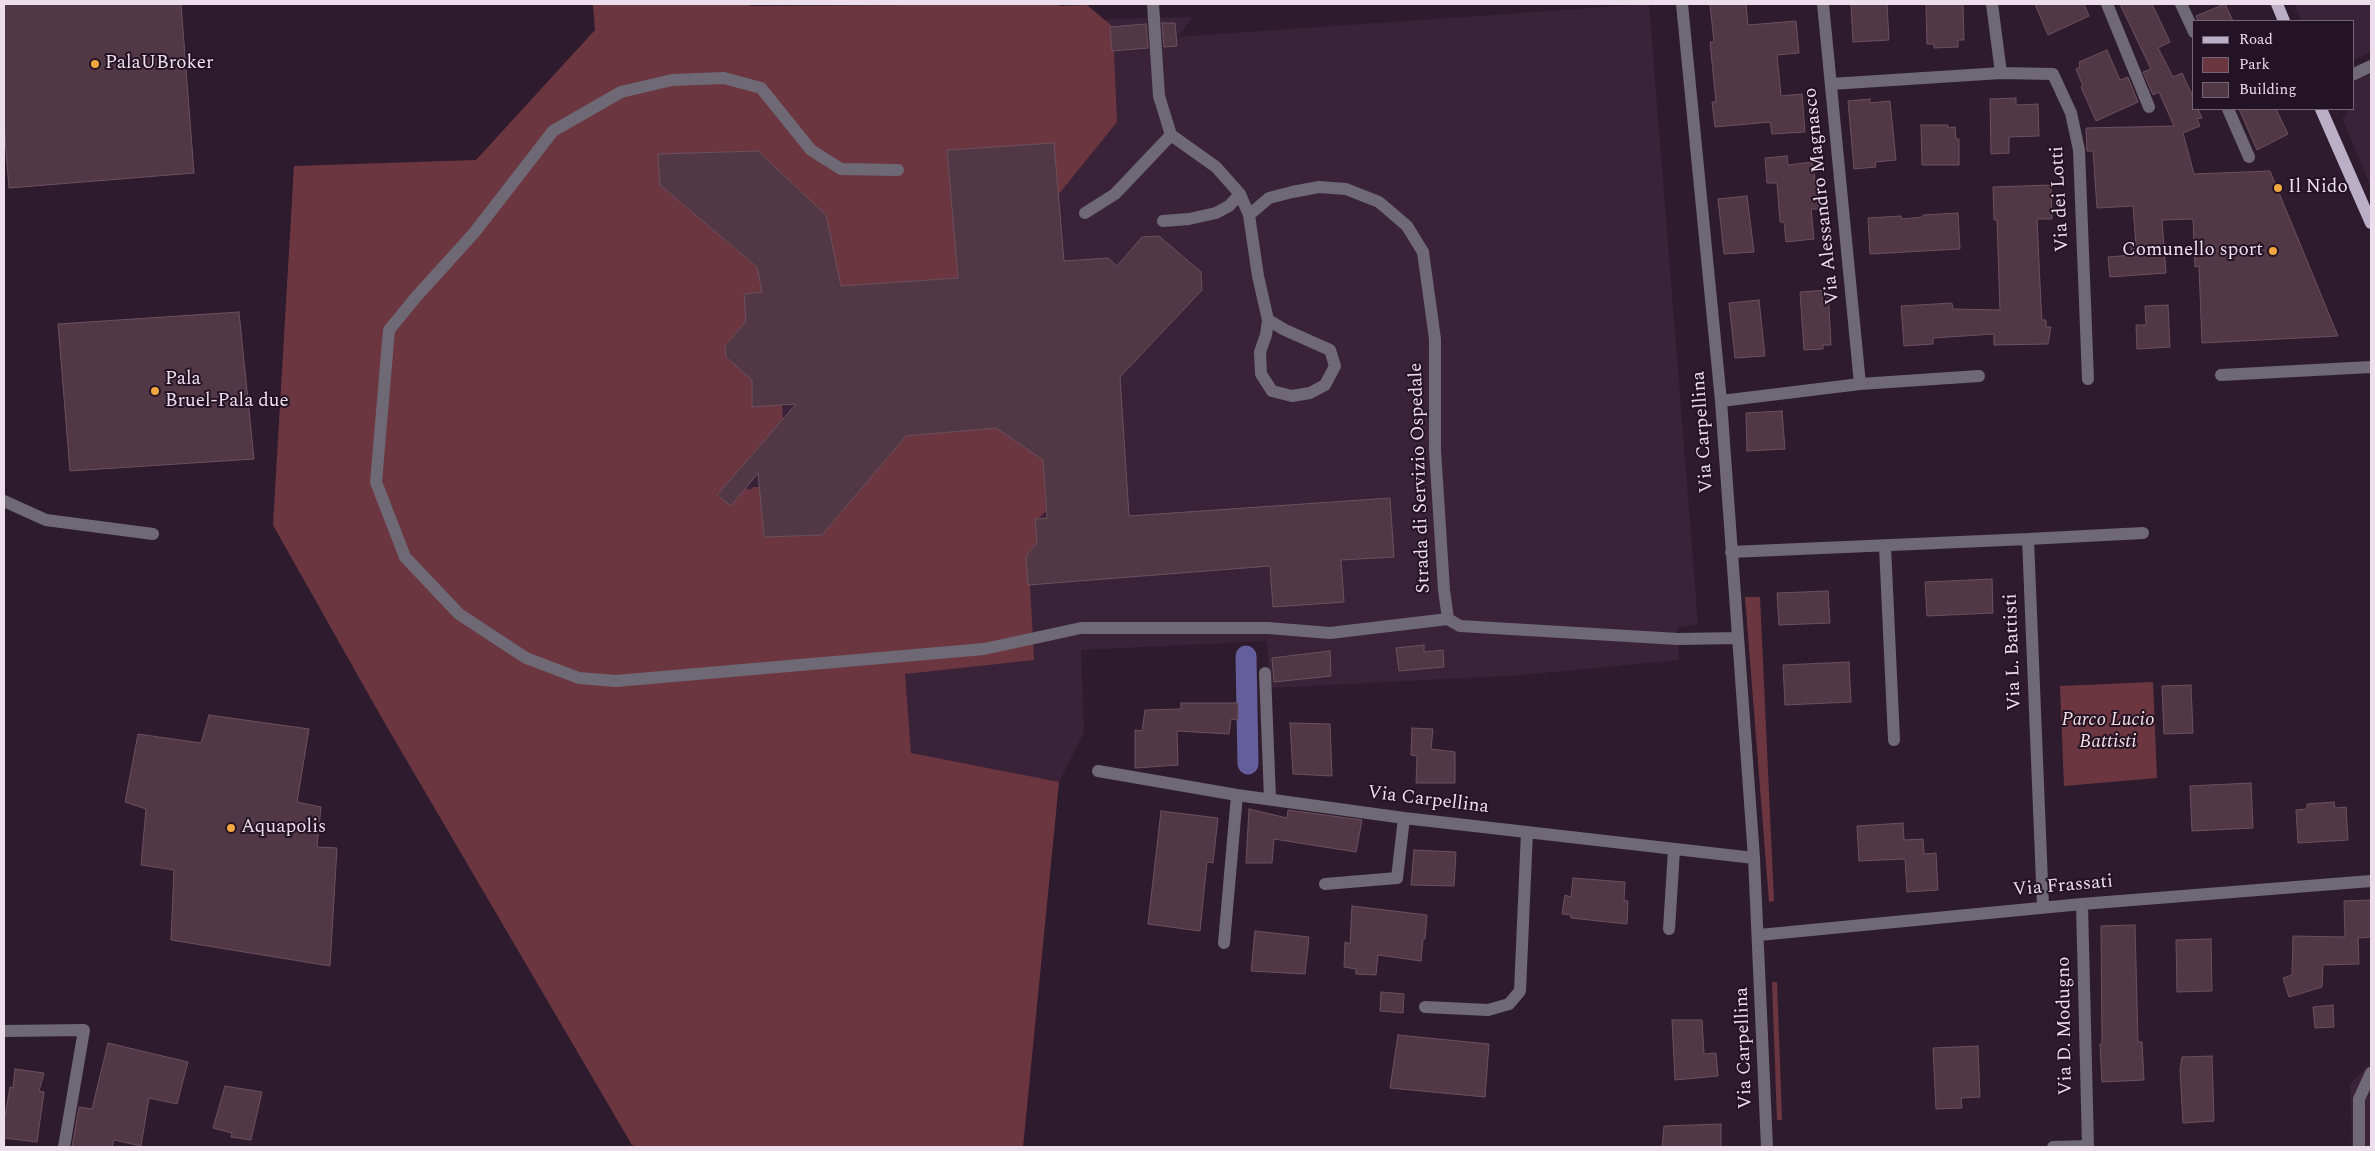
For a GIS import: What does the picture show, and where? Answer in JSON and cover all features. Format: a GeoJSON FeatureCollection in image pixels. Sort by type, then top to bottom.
{"type":"FeatureCollection","features":[{"type":"Feature","properties":{"kind":"main road"},"geometry":{"type":"LineString","coordinates":[[2277,4],[2284,20]]}},
{"type":"Feature","properties":{"kind":"main road"},"geometry":{"type":"LineString","coordinates":[[2322,110],[2371,223]]}},
{"type":"Feature","properties":{"kind":"street"},"geometry":{"type":"LineString","coordinates":[[1153,4],[1159,96],[1171,135],[1216,167],[1240,194],[1249,215],[1258,276],[1268,320],[1266,335],[1260,352],[1261,374],[1272,391],[1292,396],[1310,393],[1325,385],[1336,366],[1330,350],[1285,330],[1268,320]]}},
{"type":"Feature","properties":{"kind":"street","name":"Via Carpellina"},"geometry":{"type":"LineString","coordinates":[[1682,4],[1721,401],[1759,935],[1767,1147]]}},
{"type":"Feature","properties":{"kind":"street","name":"Via Alessandro Magnasco"},"geometry":{"type":"LineString","coordinates":[[1823,4],[1860,384]]}},
{"type":"Feature","properties":{"kind":"street"},"geometry":{"type":"LineString","coordinates":[[1992,4],[2001,73]]}},
{"type":"Feature","properties":{"kind":"street"},"geometry":{"type":"LineString","coordinates":[[2107,4],[2149,107]]}},
{"type":"Feature","properties":{"kind":"street"},"geometry":{"type":"LineString","coordinates":[[2181,4],[2192,28]]}},
{"type":"Feature","properties":{"kind":"street"},"geometry":{"type":"LineString","coordinates":[[2355,74],[2371,66]]}},
{"type":"Feature","properties":{"kind":"street","name":"Via dei Lotti"},"geometry":{"type":"LineString","coordinates":[[1831,84],[2001,73],[2054,74],[2071,113],[2079,150],[2088,379]]}},
{"type":"Feature","properties":{"kind":"street"},"geometry":{"type":"LineString","coordinates":[[898,170],[841,169],[811,150],[761,88],[724,78],[672,80],[621,92],[553,131],[474,233],[389,330],[376,482],[405,557],[459,614],[526,658],[579,678],[616,682],[984,649],[1081,628],[1268,628],[1330,633],[1448,619]]}},
{"type":"Feature","properties":{"kind":"street"},"geometry":{"type":"LineString","coordinates":[[2228,110],[2250,157]]}},
{"type":"Feature","properties":{"kind":"street"},"geometry":{"type":"LineString","coordinates":[[1084,213],[1115,194],[1171,135]]}},
{"type":"Feature","properties":{"kind":"street","name":"Strada di Servizio Ospedale"},"geometry":{"type":"LineString","coordinates":[[1249,215],[1269,198],[1319,187],[1346,189],[1379,202],[1407,226],[1423,252],[1435,339],[1435,450],[1444,590],[1448,619],[1460,626],[1678,639],[1738,638]]}},
{"type":"Feature","properties":{"kind":"street"},"geometry":{"type":"LineString","coordinates":[[1163,221],[1189,219],[1216,213],[1228,206],[1240,194]]}},
{"type":"Feature","properties":{"kind":"street"},"geometry":{"type":"LineString","coordinates":[[2221,376],[2371,367]]}},
{"type":"Feature","properties":{"kind":"street"},"geometry":{"type":"LineString","coordinates":[[1721,401],[1860,384],[1979,376]]}},
{"type":"Feature","properties":{"kind":"street"},"geometry":{"type":"LineString","coordinates":[[4,502],[46,520],[153,534]]}},
{"type":"Feature","properties":{"kind":"street"},"geometry":{"type":"LineString","coordinates":[[1731,552],[2143,533]]}},
{"type":"Feature","properties":{"kind":"street","name":"Via L. Battisti"},"geometry":{"type":"LineString","coordinates":[[2028,539],[2043,908]]}},
{"type":"Feature","properties":{"kind":"street"},"geometry":{"type":"LineString","coordinates":[[1885,546],[1894,740]]}},
{"type":"Feature","properties":{"kind":"street"},"geometry":{"type":"LineString","coordinates":[[1265,673],[1270,798]]}},
{"type":"Feature","properties":{"kind":"street","name":"Via Carpellina"},"geometry":{"type":"LineString","coordinates":[[1098,771],[1237,794],[1404,818],[1754,858]]}},
{"type":"Feature","properties":{"kind":"street"},"geometry":{"type":"LineString","coordinates":[[1224,943],[1237,794]]}},
{"type":"Feature","properties":{"kind":"street"},"geometry":{"type":"LineString","coordinates":[[1326,884],[1397,878],[1404,818]]}},
{"type":"Feature","properties":{"kind":"street"},"geometry":{"type":"LineString","coordinates":[[1426,1007],[1488,1010],[1509,1004],[1520,991],[1527,832]]}},
{"type":"Feature","properties":{"kind":"street"},"geometry":{"type":"LineString","coordinates":[[1669,929],[1674,850]]}},
{"type":"Feature","properties":{"kind":"street","name":"Via Frassati"},"geometry":{"type":"LineString","coordinates":[[1759,935],[2082,904],[2371,881]]}},
{"type":"Feature","properties":{"kind":"street","name":"Via D. Modugno"},"geometry":{"type":"LineString","coordinates":[[2082,904],[2088,1146]]}},
{"type":"Feature","properties":{"kind":"street"},"geometry":{"type":"LineString","coordinates":[[4,1031],[84,1030],[64,1147]]}},
{"type":"Feature","properties":{"kind":"street"},"geometry":{"type":"LineString","coordinates":[[2359,1147],[2359,1099],[2371,1073]]}},
{"type":"Feature","properties":{"kind":"street"},"geometry":{"type":"LineString","coordinates":[[2359,1099],[2371,1088]]}},
{"type":"Feature","properties":{"kind":"street"},"geometry":{"type":"LineString","coordinates":[[2053,1147],[2088,1146]]}},
{"type":"Feature","properties":{"kind":"shaded area"},"geometry":{"type":"Polygon","coordinates":[[[1649,4],[1698,624],[1677,628],[1679,660],[1522,675],[1270,688],[1267,641],[1081,650],[1084,732],[1059,782],[1023,1147],[640,1147],[632,1145],[383,720],[273,525],[291,218],[1017,22],[1193,17],[1177,37],[1649,4]]]}},
{"type":"Feature","properties":{"kind":"shaded area"},"geometry":{"type":"Polygon","coordinates":[[[2294,4],[2371,4],[2371,52],[2355,60],[2355,20],[2301,20],[2294,4]]]}},
{"type":"Feature","properties":{"kind":"shaded area"},"geometry":{"type":"Polygon","coordinates":[[[2371,74],[2371,187],[2342,118],[2348,115],[2346,110],[2355,110],[2355,79],[2359,75],[2363,78],[2371,74]]]}},
{"type":"Feature","properties":{"kind":"shaded area"},"geometry":{"type":"Polygon","coordinates":[[[2371,1063],[2371,1147],[2352,1147],[2350,1084],[2371,1063]]]}},
{"type":"Feature","properties":{"kind":"green space"},"geometry":{"type":"Polygon","coordinates":[[[747,4],[751,6],[1087,5],[1112,26],[1110,30],[1112,49],[1114,51],[1117,122],[1058,195],[1054,145],[1052,143],[951,150],[947,153],[958,278],[841,286],[826,215],[758,151],[658,155],[660,185],[757,267],[762,292],[746,321],[725,346],[726,357],[752,380],[753,404],[782,405],[783,419],[718,495],[731,506],[746,488],[750,490],[753,487],[760,487],[764,537],[822,535],[906,436],[996,428],[1043,460],[1046,511],[1035,522],[1036,534],[1039,536],[1039,540],[1026,556],[1028,582],[1030,585],[1034,660],[905,674],[911,753],[1059,782],[1023,1147],[640,1147],[632,1145],[383,720],[273,525],[294,166],[476,160],[595,30],[593,5],[747,4]]]}},
{"type":"Feature","properties":{"kind":"green space"},"geometry":{"type":"Polygon","coordinates":[[[1745,597],[1760,597],[1774,901],[1769,902],[1745,597]]]}},
{"type":"Feature","properties":{"kind":"green space","name":"Parco Lucio Battisti"},"geometry":{"type":"Polygon","coordinates":[[[2153,682],[2157,778],[2064,786],[2060,686],[2153,682]]]}},
{"type":"Feature","properties":{"kind":"green space"},"geometry":{"type":"Polygon","coordinates":[[[1772,982],[1777,982],[1782,1120],[1777,1120],[1772,982]]]}},
{"type":"Feature","properties":{"kind":"building","name":"PalaUBroker"},"geometry":{"type":"Polygon","coordinates":[[[4,4],[181,4],[194,173],[9,188],[4,125],[4,4]]]}},
{"type":"Feature","properties":{"kind":"building"},"geometry":{"type":"Polygon","coordinates":[[[1710,4],[1746,4],[1748,25],[1796,21],[1799,53],[1777,55],[1781,96],[1802,94],[1805,132],[1772,134],[1770,122],[1715,127],[1712,102],[1716,102],[1710,42],[1714,42],[1710,4]]]}},
{"type":"Feature","properties":{"kind":"building"},"geometry":{"type":"Polygon","coordinates":[[[1851,4],[1887,4],[1889,40],[1853,42],[1851,4]]]}},
{"type":"Feature","properties":{"kind":"building"},"geometry":{"type":"Polygon","coordinates":[[[1926,4],[1963,4],[1964,40],[1958,40],[1958,47],[1934,48],[1934,44],[1927,44],[1926,4]]]}},
{"type":"Feature","properties":{"kind":"building"},"geometry":{"type":"Polygon","coordinates":[[[2035,4],[2084,4],[2089,16],[2048,35],[2035,4]]]}},
{"type":"Feature","properties":{"kind":"building"},"geometry":{"type":"Polygon","coordinates":[[[2120,4],[2152,4],[2170,42],[2158,48],[2173,77],[2182,73],[2192,95],[2192,110],[2198,110],[2202,118],[2197,119],[2200,126],[2183,133],[2194,174],[2270,171],[2338,336],[2202,343],[2199,266],[2195,267],[2193,219],[2162,220],[2166,273],[2110,277],[2108,257],[2132,255],[2131,246],[2136,246],[2133,206],[2097,208],[2093,151],[2087,151],[2086,128],[2174,126],[2159,92],[2153,95],[2143,72],[2151,69],[2120,4]]]}},
{"type":"Feature","properties":{"kind":"building"},"geometry":{"type":"Polygon","coordinates":[[[2225,4],[2233,20],[2198,20],[2196,16],[2225,4]]]}},
{"type":"Feature","properties":{"kind":"building"},"geometry":{"type":"Polygon","coordinates":[[[1162,23],[1175,23],[1177,46],[1164,47],[1162,23]]]}},
{"type":"Feature","properties":{"kind":"building"},"geometry":{"type":"Polygon","coordinates":[[[1146,24],[1148,48],[1112,51],[1110,27],[1146,24]]]}},
{"type":"Feature","properties":{"kind":"building"},"geometry":{"type":"Polygon","coordinates":[[[2107,50],[2120,80],[2128,77],[2138,102],[2096,121],[2081,87],[2083,86],[2076,69],[2080,67],[2079,62],[2107,50]]]}},
{"type":"Feature","properties":{"kind":"building"},"geometry":{"type":"Polygon","coordinates":[[[2016,98],[2016,105],[2038,104],[2039,136],[2009,137],[2009,153],[1991,154],[1990,99],[2016,98]]]}},
{"type":"Feature","properties":{"kind":"building"},"geometry":{"type":"Polygon","coordinates":[[[1870,99],[1870,103],[1890,101],[1896,160],[1875,162],[1876,167],[1854,169],[1848,101],[1870,99]]]}},
{"type":"Feature","properties":{"kind":"building"},"geometry":{"type":"Polygon","coordinates":[[[2239,110],[2276,110],[2288,134],[2257,150],[2239,110]]]}},
{"type":"Feature","properties":{"kind":"building"},"geometry":{"type":"Polygon","coordinates":[[[1921,125],[1948,125],[1948,128],[1955,127],[1956,139],[1959,139],[1959,165],[1922,165],[1921,125]]]}},
{"type":"Feature","properties":{"kind":"building"},"geometry":{"type":"Polygon","coordinates":[[[1054,143],[1064,261],[1108,258],[1117,266],[1142,237],[1159,236],[1201,272],[1202,290],[1120,377],[1129,516],[1390,498],[1394,557],[1341,560],[1344,602],[1273,607],[1270,566],[1028,585],[1026,556],[1037,543],[1035,519],[1047,518],[1043,460],[996,428],[906,436],[822,535],[764,537],[758,473],[731,506],[717,495],[796,404],[752,407],[752,380],[726,357],[725,346],[746,321],[744,294],[762,292],[757,267],[660,185],[658,154],[758,151],[826,215],[841,286],[958,278],[947,150],[1054,143]]]}},
{"type":"Feature","properties":{"kind":"building"},"geometry":{"type":"Polygon","coordinates":[[[1787,156],[1788,165],[1812,162],[1820,209],[1811,209],[1814,239],[1786,242],[1784,222],[1780,222],[1777,183],[1767,183],[1765,158],[1787,156]]]}},
{"type":"Feature","properties":{"kind":"building"},"geometry":{"type":"Polygon","coordinates":[[[2051,185],[2052,219],[2037,219],[2042,320],[2046,320],[2046,327],[2051,327],[2048,344],[1994,345],[1994,334],[1933,338],[1933,344],[1904,346],[1901,306],[1952,303],[1953,309],[2000,310],[1997,220],[1994,220],[1993,187],[2051,185]]]}},
{"type":"Feature","properties":{"kind":"building"},"geometry":{"type":"Polygon","coordinates":[[[1747,196],[1754,252],[1724,254],[1718,199],[1747,196]]]}},
{"type":"Feature","properties":{"kind":"building"},"geometry":{"type":"Polygon","coordinates":[[[1958,213],[1960,249],[1870,254],[1868,218],[1901,216],[1902,219],[1923,217],[1923,215],[1958,213]]]}},
{"type":"Feature","properties":{"kind":"building"},"geometry":{"type":"Polygon","coordinates":[[[1828,290],[1831,345],[1823,345],[1823,349],[1804,350],[1800,292],[1828,290]]]}},
{"type":"Feature","properties":{"kind":"building"},"geometry":{"type":"Polygon","coordinates":[[[1759,300],[1765,356],[1735,358],[1729,303],[1759,300]]]}},
{"type":"Feature","properties":{"kind":"building"},"geometry":{"type":"Polygon","coordinates":[[[2168,305],[2170,347],[2137,349],[2136,325],[2146,325],[2145,306],[2168,305]]]}},
{"type":"Feature","properties":{"kind":"building","name":"Pala Bruel-Pala due"},"geometry":{"type":"Polygon","coordinates":[[[239,312],[254,459],[70,471],[58,324],[239,312]]]}},
{"type":"Feature","properties":{"kind":"building"},"geometry":{"type":"Polygon","coordinates":[[[1782,411],[1785,449],[1747,451],[1746,413],[1782,411]]]}},
{"type":"Feature","properties":{"kind":"building"},"geometry":{"type":"Polygon","coordinates":[[[1992,579],[1993,613],[1927,616],[1925,582],[1992,579]]]}},
{"type":"Feature","properties":{"kind":"building"},"geometry":{"type":"Polygon","coordinates":[[[1828,591],[1830,623],[1779,625],[1777,593],[1828,591]]]}},
{"type":"Feature","properties":{"kind":"building"},"geometry":{"type":"Polygon","coordinates":[[[1424,645],[1424,652],[1443,650],[1444,667],[1399,671],[1396,648],[1424,645]]]}},
{"type":"Feature","properties":{"kind":"building"},"geometry":{"type":"Polygon","coordinates":[[[1330,651],[1331,676],[1274,682],[1272,658],[1330,651]]]}},
{"type":"Feature","properties":{"kind":"building"},"geometry":{"type":"Polygon","coordinates":[[[1849,662],[1851,702],[1785,705],[1783,665],[1849,662]]]}},
{"type":"Feature","properties":{"kind":"building"},"geometry":{"type":"Polygon","coordinates":[[[2191,685],[2193,733],[2164,734],[2162,686],[2191,685]]]}},
{"type":"Feature","properties":{"kind":"building"},"geometry":{"type":"Polygon","coordinates":[[[1181,703],[1238,703],[1238,720],[1231,719],[1229,734],[1177,731],[1178,765],[1135,768],[1135,730],[1142,731],[1145,710],[1181,709],[1181,703]]]}},
{"type":"Feature","properties":{"kind":"building","name":"Aquapolis"},"geometry":{"type":"Polygon","coordinates":[[[209,715],[309,729],[297,802],[321,807],[317,847],[337,848],[330,966],[171,940],[174,870],[141,865],[146,809],[125,802],[138,734],[201,743],[209,715]]]}},
{"type":"Feature","properties":{"kind":"building"},"geometry":{"type":"Polygon","coordinates":[[[1290,723],[1330,724],[1332,776],[1293,774],[1290,723]]]}},
{"type":"Feature","properties":{"kind":"building"},"geometry":{"type":"Polygon","coordinates":[[[1412,728],[1433,729],[1431,749],[1455,752],[1455,783],[1416,783],[1417,756],[1411,755],[1412,728]]]}},
{"type":"Feature","properties":{"kind":"building"},"geometry":{"type":"Polygon","coordinates":[[[2251,783],[2253,828],[2192,831],[2190,786],[2251,783]]]}},
{"type":"Feature","properties":{"kind":"building"},"geometry":{"type":"Polygon","coordinates":[[[2334,802],[2335,808],[2346,807],[2348,840],[2298,843],[2296,810],[2307,809],[2307,804],[2334,802]]]}},
{"type":"Feature","properties":{"kind":"building"},"geometry":{"type":"Polygon","coordinates":[[[1249,809],[1287,818],[1288,810],[1362,820],[1356,852],[1274,839],[1272,863],[1246,863],[1249,809]]]}},
{"type":"Feature","properties":{"kind":"building"},"geometry":{"type":"Polygon","coordinates":[[[1161,811],[1218,818],[1213,863],[1207,862],[1200,931],[1148,924],[1161,811]]]}},
{"type":"Feature","properties":{"kind":"building"},"geometry":{"type":"Polygon","coordinates":[[[1903,823],[1904,840],[1923,839],[1924,854],[1936,853],[1938,890],[1907,892],[1905,859],[1859,861],[1857,826],[1903,823]]]}},
{"type":"Feature","properties":{"kind":"building"},"geometry":{"type":"Polygon","coordinates":[[[1414,850],[1456,852],[1454,886],[1411,885],[1414,850]]]}},
{"type":"Feature","properties":{"kind":"building"},"geometry":{"type":"Polygon","coordinates":[[[1573,878],[1625,882],[1624,900],[1628,901],[1627,924],[1571,918],[1571,915],[1562,914],[1565,895],[1571,897],[1573,878]]]}},
{"type":"Feature","properties":{"kind":"building"},"geometry":{"type":"Polygon","coordinates":[[[2371,900],[2371,937],[2358,938],[2359,964],[2323,965],[2322,987],[2289,997],[2283,978],[2292,975],[2293,936],[2345,937],[2344,901],[2371,900]]]}},
{"type":"Feature","properties":{"kind":"building"},"geometry":{"type":"Polygon","coordinates":[[[1352,906],[1427,915],[1421,961],[1378,955],[1376,975],[1356,974],[1356,969],[1344,967],[1345,942],[1350,944],[1352,906]]]}},
{"type":"Feature","properties":{"kind":"building"},"geometry":{"type":"Polygon","coordinates":[[[2135,925],[2138,1042],[2142,1042],[2144,1080],[2102,1082],[2100,1044],[2102,1044],[2101,926],[2135,925]]]}},
{"type":"Feature","properties":{"kind":"building"},"geometry":{"type":"Polygon","coordinates":[[[1255,931],[1309,937],[1305,974],[1251,971],[1255,931]]]}},
{"type":"Feature","properties":{"kind":"building"},"geometry":{"type":"Polygon","coordinates":[[[2211,939],[2212,991],[2177,992],[2176,940],[2211,939]]]}},
{"type":"Feature","properties":{"kind":"building"},"geometry":{"type":"Polygon","coordinates":[[[1381,992],[1404,994],[1403,1013],[1380,1011],[1381,992]]]}},
{"type":"Feature","properties":{"kind":"building"},"geometry":{"type":"Polygon","coordinates":[[[2333,1005],[2334,1027],[2315,1028],[2313,1007],[2333,1005]]]}},
{"type":"Feature","properties":{"kind":"building"},"geometry":{"type":"Polygon","coordinates":[[[1672,1020],[1702,1020],[1704,1054],[1716,1053],[1718,1076],[1675,1080],[1672,1020]]]}},
{"type":"Feature","properties":{"kind":"building"},"geometry":{"type":"Polygon","coordinates":[[[1398,1035],[1489,1044],[1485,1097],[1390,1088],[1398,1035]]]}},
{"type":"Feature","properties":{"kind":"building"},"geometry":{"type":"Polygon","coordinates":[[[108,1043],[188,1062],[177,1104],[149,1098],[141,1146],[114,1140],[112,1147],[72,1147],[79,1107],[92,1109],[108,1043]]]}},
{"type":"Feature","properties":{"kind":"building"},"geometry":{"type":"Polygon","coordinates":[[[1978,1046],[1980,1097],[1961,1098],[1962,1108],[1936,1109],[1933,1048],[1978,1046]]]}},
{"type":"Feature","properties":{"kind":"building"},"geometry":{"type":"Polygon","coordinates":[[[2212,1056],[2214,1121],[2183,1123],[2180,1070],[2182,1057],[2212,1056]]]}},
{"type":"Feature","properties":{"kind":"building"},"geometry":{"type":"Polygon","coordinates":[[[15,1069],[44,1073],[39,1091],[44,1092],[37,1142],[4,1138],[4,1121],[10,1087],[13,1088],[15,1069]]]}},
{"type":"Feature","properties":{"kind":"building"},"geometry":{"type":"Polygon","coordinates":[[[225,1086],[262,1092],[251,1140],[231,1137],[232,1133],[213,1128],[225,1086]]]}},
{"type":"Feature","properties":{"kind":"building"},"geometry":{"type":"Polygon","coordinates":[[[1721,1124],[1721,1147],[1662,1147],[1664,1126],[1721,1124]]]}},
{"type":"Feature","properties":{"kind":"waterway"},"geometry":{"type":"LineString","coordinates":[[1246,656],[1248,764]]}},
{"type":"Feature","properties":{"kind":"place","name":"PalaUBroker"},"geometry":{"type":"Point","coordinates":[95,64]}},
{"type":"Feature","properties":{"kind":"place","name":"Il Nido"},"geometry":{"type":"Point","coordinates":[2278,188]}},
{"type":"Feature","properties":{"kind":"place","name":"Comunello sport"},"geometry":{"type":"Point","coordinates":[2273,251]}},
{"type":"Feature","properties":{"kind":"place","name":"Pala Bruel-Pala due"},"geometry":{"type":"Point","coordinates":[155,391]}},
{"type":"Feature","properties":{"kind":"place","name":"Aquapolis"},"geometry":{"type":"Point","coordinates":[231,828]}}]}
